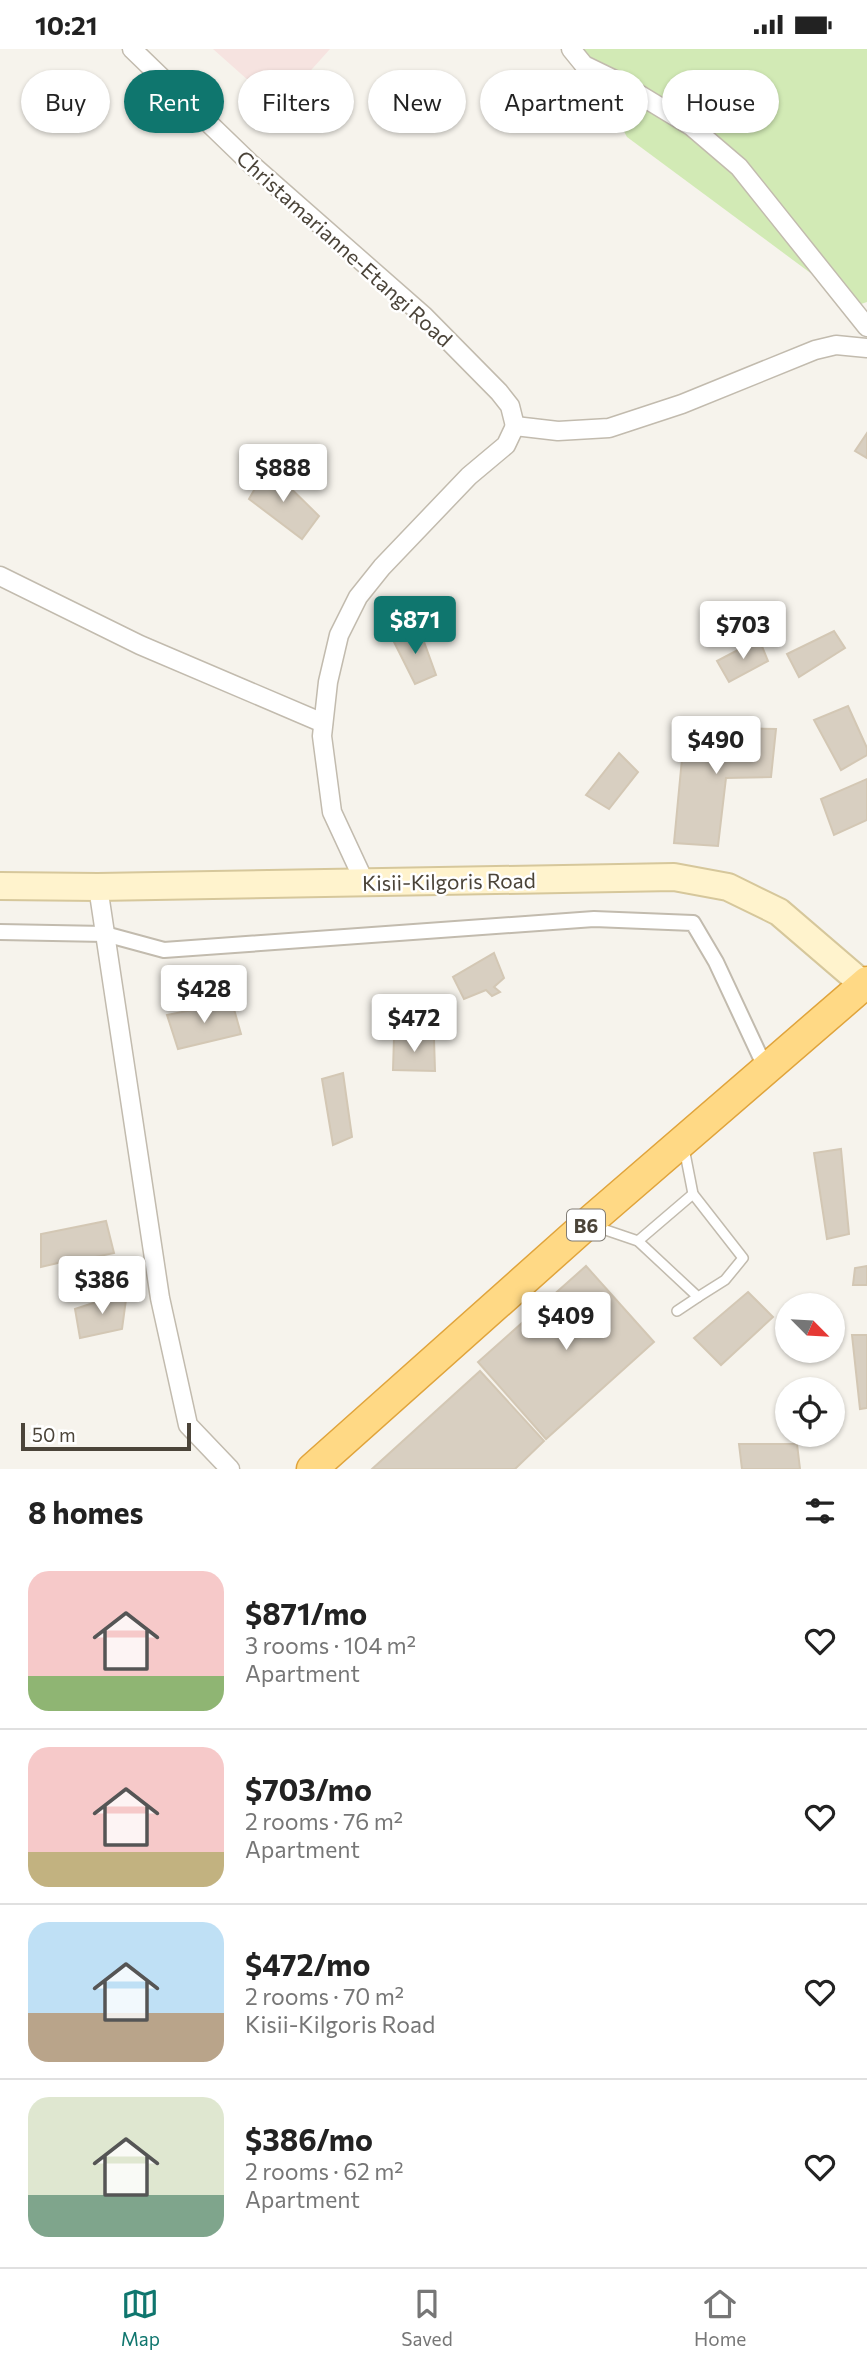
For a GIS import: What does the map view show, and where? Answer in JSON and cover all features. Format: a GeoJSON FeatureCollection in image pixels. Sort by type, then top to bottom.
{"type":"FeatureCollection","features":[{"type":"Feature","properties":{"kind":"highway","name":"B6"},"geometry":{"type":"LineString","coordinates":[[312,1469],[588,1223],[865,983]]}},
{"type":"Feature","properties":{"kind":"main road","name":"Kisii-Kilgoris Road"},"geometry":{"type":"LineString","coordinates":[[0,886],[98,887],[674,877],[728,887],[779,912],[865,983]]}},
{"type":"Feature","properties":{"kind":"street","name":"Christamarianne-Etangi Road"},"geometry":{"type":"LineString","coordinates":[[132,49],[251,164],[424,316],[499,391],[510,406],[515,426]]}},
{"type":"Feature","properties":{"kind":"street"},"geometry":{"type":"LineString","coordinates":[[571,49],[584,65],[617,81],[691,126],[739,167],[867,327]]}},
{"type":"Feature","properties":{"kind":"street"},"geometry":{"type":"LineString","coordinates":[[365,883],[332,812],[323,723],[328,682],[339,635],[358,597],[382,567],[469,476],[506,446],[515,426],[558,432],[609,428],[682,404],[814,350],[836,345],[867,348]]}},
{"type":"Feature","properties":{"kind":"street"},"geometry":{"type":"LineString","coordinates":[[0,576],[140,646],[323,723]]}},
{"type":"Feature","properties":{"kind":"street"},"geometry":{"type":"LineString","coordinates":[[98,887],[160,1298],[188,1425],[230,1469]]}},
{"type":"Feature","properties":{"kind":"street"},"geometry":{"type":"LineString","coordinates":[[0,932],[105,934],[163,950],[594,919],[693,923],[716,962],[766,1069]]}},
{"type":"Feature","properties":{"kind":"lane"},"geometry":{"type":"LineString","coordinates":[[677,1311],[725,1280],[743,1258],[693,1194],[683,1142]]}},
{"type":"Feature","properties":{"kind":"lane"},"geometry":{"type":"LineString","coordinates":[[638,1241],[693,1194]]}},
{"type":"Feature","properties":{"kind":"lane"},"geometry":{"type":"LineString","coordinates":[[588,1223],[638,1241],[698,1297]]}},
{"type":"Feature","properties":{"kind":"shaded area"},"geometry":{"type":"Polygon","coordinates":[[[213,49],[330,49],[311,70],[238,71],[213,49]]]}},
{"type":"Feature","properties":{"kind":"green space"},"geometry":{"type":"Polygon","coordinates":[[[580,49],[867,49],[867,302],[855,306],[627,137],[625,133],[648,133],[648,70],[591,70],[580,49]]]}},
{"type":"Feature","properties":{"kind":"building"},"geometry":{"type":"Polygon","coordinates":[[[867,433],[867,458],[855,451],[867,433]]]}},
{"type":"Feature","properties":{"kind":"building"},"geometry":{"type":"Polygon","coordinates":[[[268,466],[319,516],[302,539],[249,499],[268,466]]]}},
{"type":"Feature","properties":{"kind":"building"},"geometry":{"type":"Polygon","coordinates":[[[419,628],[436,675],[415,684],[393,640],[419,628]]]}},
{"type":"Feature","properties":{"kind":"building"},"geometry":{"type":"Polygon","coordinates":[[[834,631],[845,648],[799,677],[787,654],[834,631]]]}},
{"type":"Feature","properties":{"kind":"building"},"geometry":{"type":"Polygon","coordinates":[[[759,639],[768,661],[729,682],[717,661],[759,639]]]}},
{"type":"Feature","properties":{"kind":"building"},"geometry":{"type":"Polygon","coordinates":[[[848,706],[867,748],[867,755],[841,770],[814,720],[848,706]]]}},
{"type":"Feature","properties":{"kind":"building"},"geometry":{"type":"Polygon","coordinates":[[[685,727],[776,729],[771,777],[726,778],[718,846],[674,843],[685,727]]]}},
{"type":"Feature","properties":{"kind":"building"},"geometry":{"type":"Polygon","coordinates":[[[619,753],[638,772],[609,809],[586,795],[619,753]]]}},
{"type":"Feature","properties":{"kind":"building"},"geometry":{"type":"Polygon","coordinates":[[[867,779],[867,820],[834,835],[821,799],[867,779]]]}},
{"type":"Feature","properties":{"kind":"building"},"geometry":{"type":"Polygon","coordinates":[[[494,953],[504,978],[494,987],[500,992],[492,996],[486,990],[464,999],[453,977],[494,953]]]}},
{"type":"Feature","properties":{"kind":"building"},"geometry":{"type":"Polygon","coordinates":[[[232,1002],[241,1034],[178,1049],[167,1015],[232,1002]]]}},
{"type":"Feature","properties":{"kind":"building"},"geometry":{"type":"Polygon","coordinates":[[[394,1037],[434,1039],[435,1071],[393,1070],[394,1037]]]}},
{"type":"Feature","properties":{"kind":"building"},"geometry":{"type":"Polygon","coordinates":[[[343,1073],[352,1137],[333,1145],[322,1079],[343,1073]]]}},
{"type":"Feature","properties":{"kind":"building"},"geometry":{"type":"Polygon","coordinates":[[[841,1149],[849,1234],[827,1239],[814,1153],[841,1149]]]}},
{"type":"Feature","properties":{"kind":"building"},"geometry":{"type":"Polygon","coordinates":[[[106,1221],[114,1253],[90,1258],[86,1270],[64,1273],[62,1262],[41,1267],[41,1234],[106,1221]]]}},
{"type":"Feature","properties":{"kind":"building"},"geometry":{"type":"Polygon","coordinates":[[[586,1266],[654,1342],[546,1439],[478,1362],[586,1266]]]}},
{"type":"Feature","properties":{"kind":"building"},"geometry":{"type":"Polygon","coordinates":[[[867,1266],[867,1285],[853,1285],[855,1268],[867,1266]]]}},
{"type":"Feature","properties":{"kind":"building"},"geometry":{"type":"Polygon","coordinates":[[[127,1292],[122,1329],[80,1338],[75,1309],[127,1292]]]}},
{"type":"Feature","properties":{"kind":"building"},"geometry":{"type":"Polygon","coordinates":[[[748,1292],[773,1317],[721,1365],[694,1338],[748,1292]]]}},
{"type":"Feature","properties":{"kind":"building"},"geometry":{"type":"Polygon","coordinates":[[[852,1335],[867,1335],[867,1408],[860,1409],[852,1335]]]}},
{"type":"Feature","properties":{"kind":"building"},"geometry":{"type":"Polygon","coordinates":[[[480,1371],[544,1441],[515,1469],[372,1469],[480,1371]]]}},
{"type":"Feature","properties":{"kind":"building"},"geometry":{"type":"Polygon","coordinates":[[[739,1444],[797,1447],[800,1469],[742,1469],[739,1444]]]}}]}
